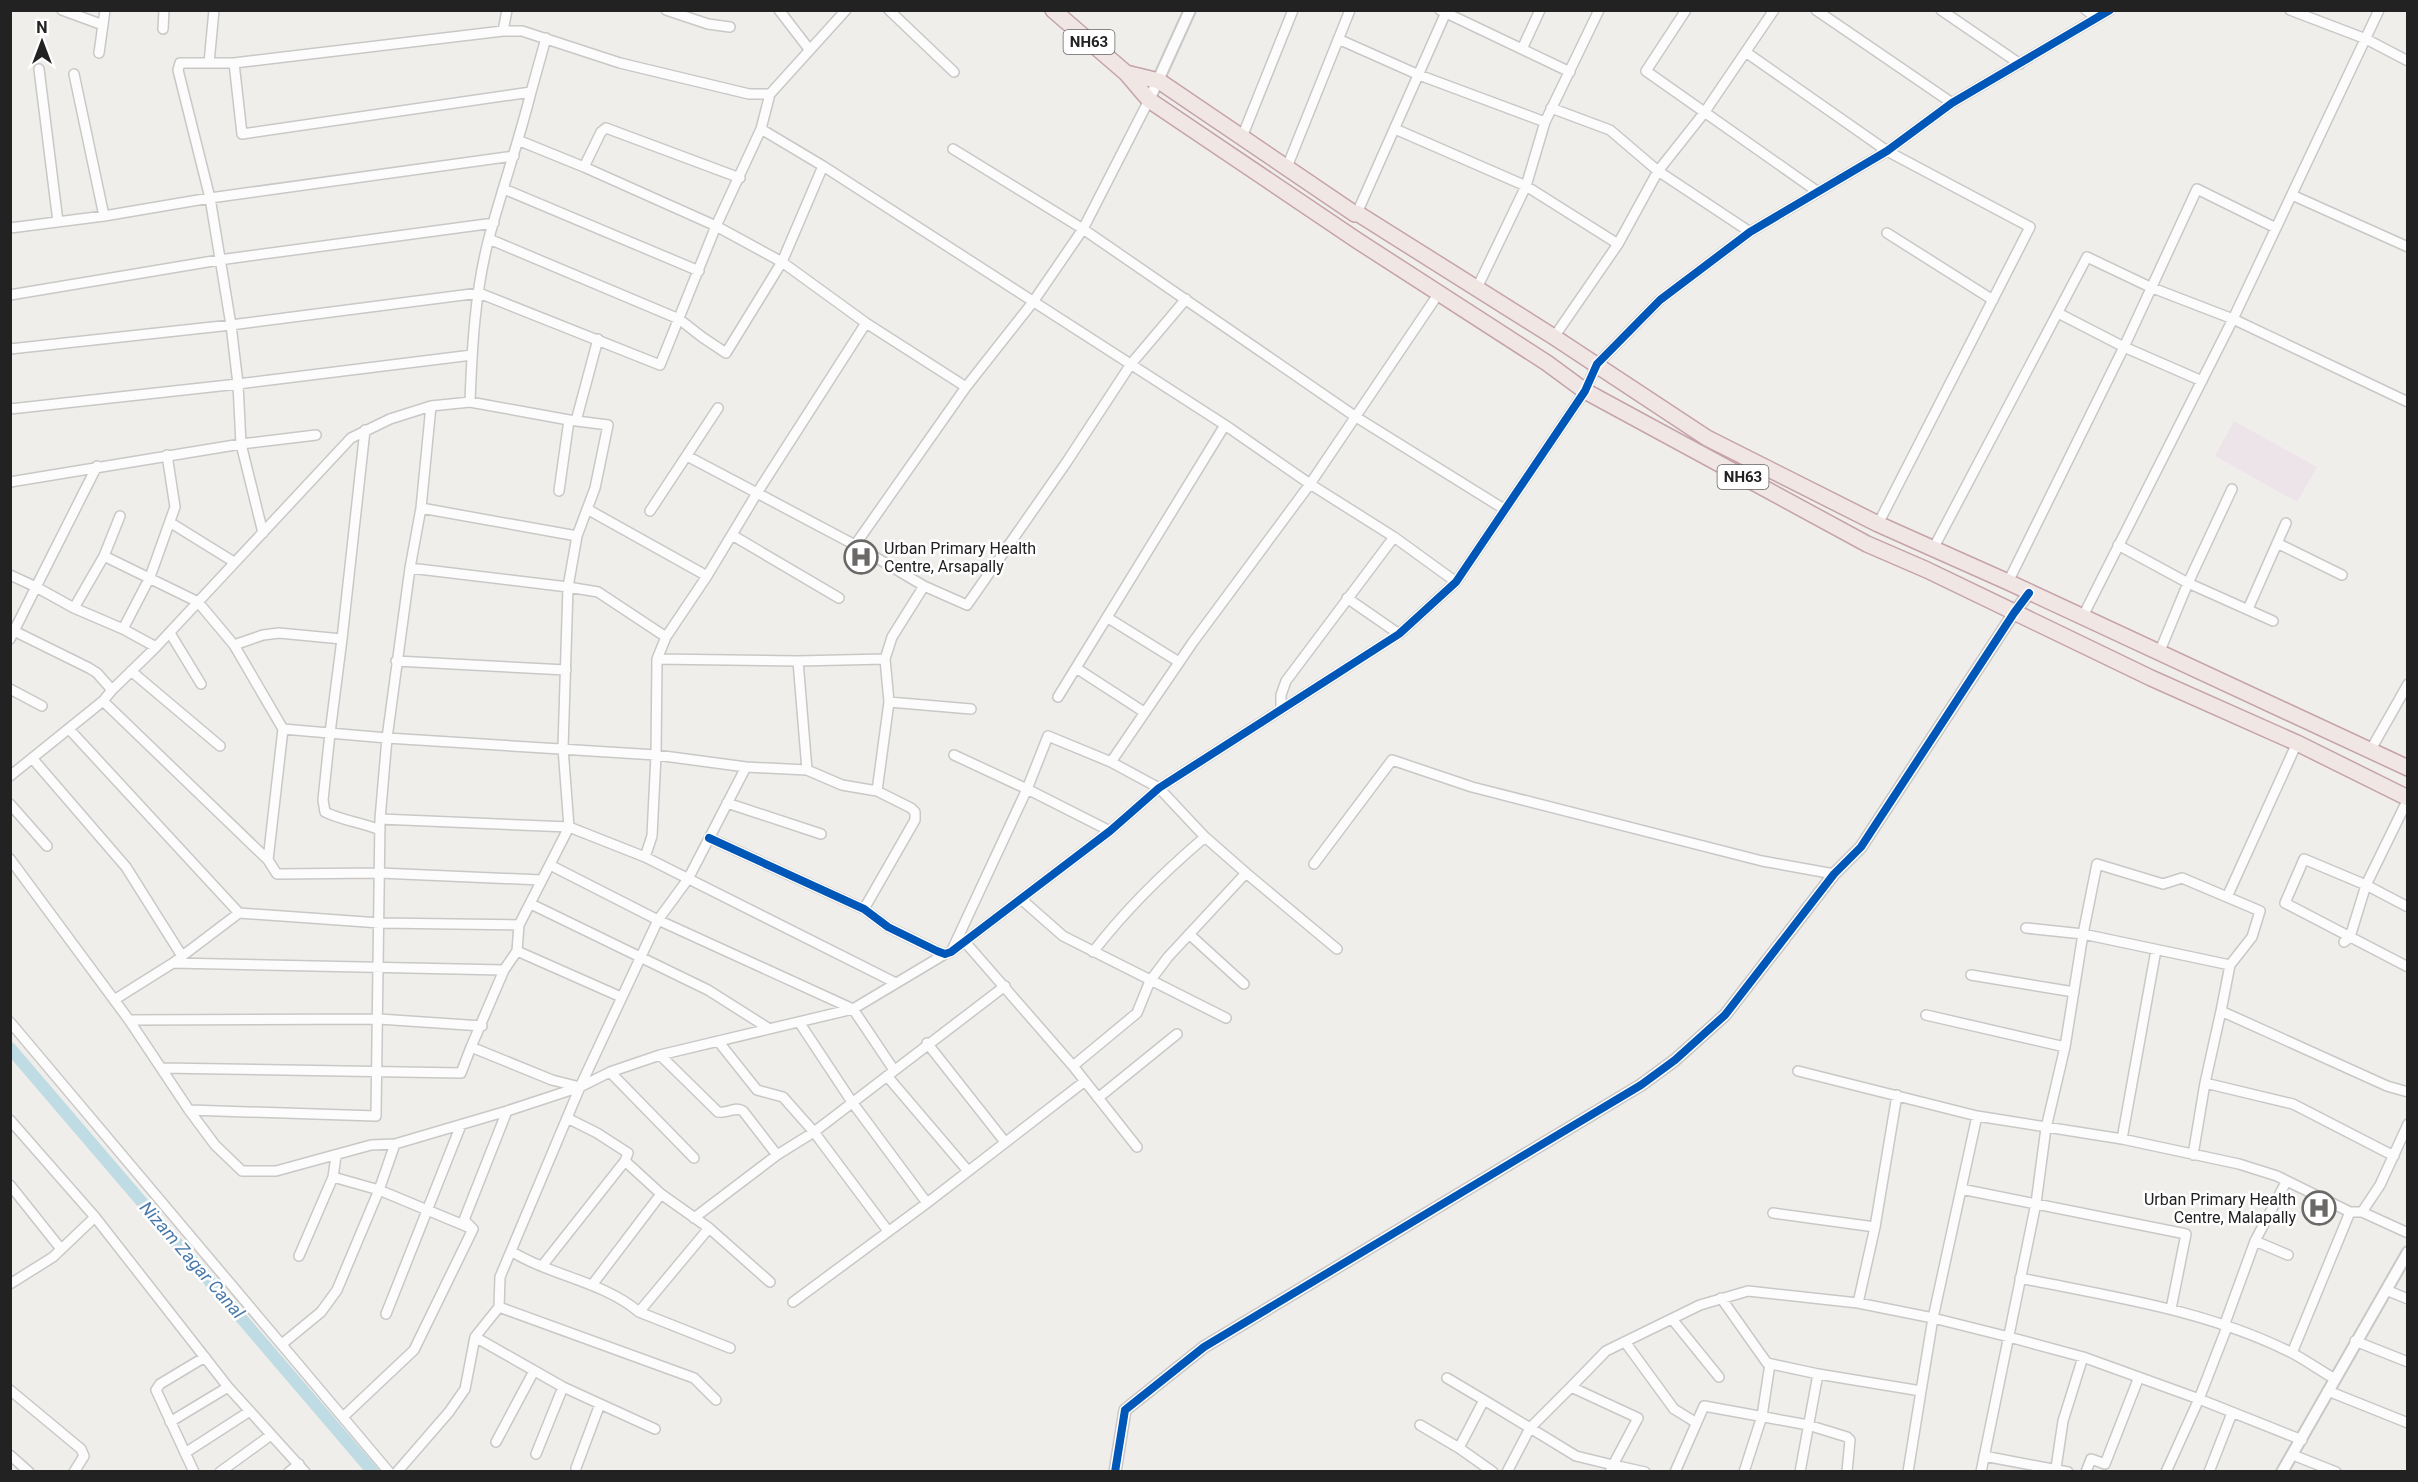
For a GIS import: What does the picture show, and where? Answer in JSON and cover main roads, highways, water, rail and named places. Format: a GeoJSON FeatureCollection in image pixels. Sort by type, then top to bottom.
{"type":"FeatureCollection","features":[{"type":"Feature","properties":{"kind":"highway","name":"NH63"},"geometry":{"type":"LineString","coordinates":[[1053,10],[1126,73],[1149,100],[1548,363],[1585,391],[1867,544],[2151,678],[2297,743],[2408,798]]}},
{"type":"Feature","properties":{"kind":"highway","name":"NH63"},"geometry":{"type":"LineString","coordinates":[[1126,73],[1159,81],[1287,166],[1354,214],[1358,213],[1597,364],[1707,438],[1878,524],[2408,768]]}},
{"type":"Feature","properties":{"kind":"waterway","name":"Nizam Zagar Canal"},"geometry":{"type":"LineString","coordinates":[[10,1048],[373,1472]]}},
{"type":"Feature","properties":{"kind":"place","name":"Urban Primary Health Centre, Arsapally"},"geometry":{"type":"Point","coordinates":[861,557]}},
{"type":"Feature","properties":{"kind":"place","name":"Urban Primary Health Centre, Malapally"},"geometry":{"type":"Point","coordinates":[2319,1208]}}]}
